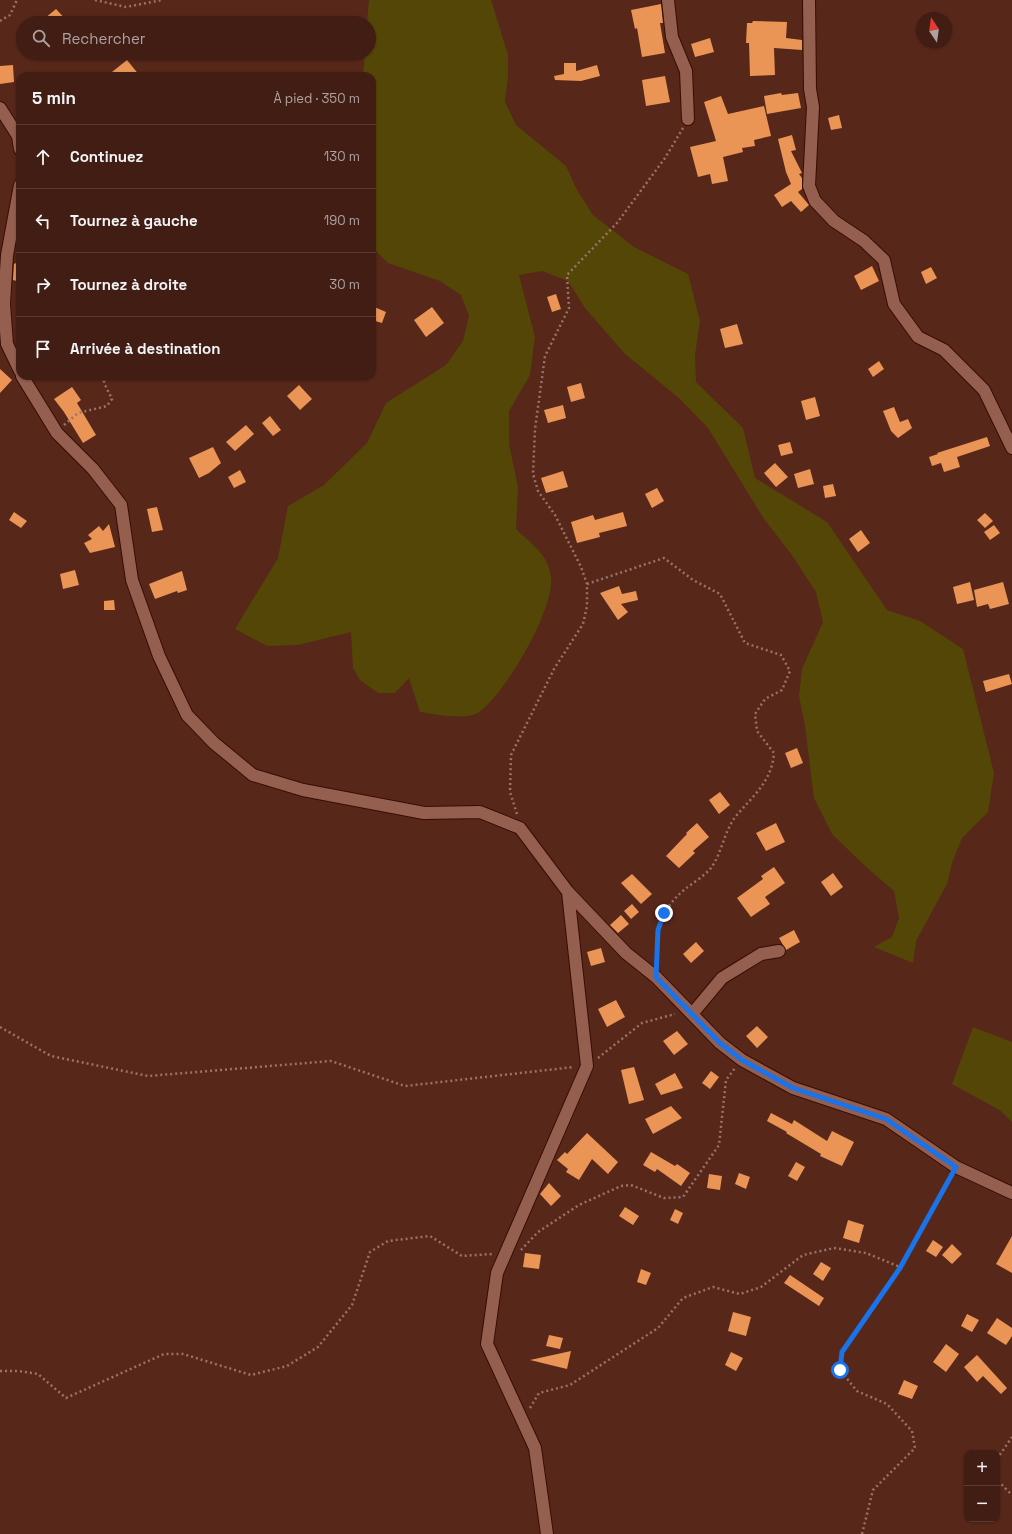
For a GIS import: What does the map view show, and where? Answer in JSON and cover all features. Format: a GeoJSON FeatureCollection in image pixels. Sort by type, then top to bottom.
{"type":"FeatureCollection","features":[{"type":"Feature","properties":{"kind":"street"},"geometry":{"type":"LineString","coordinates":[[668,0],[672,37],[686,71],[688,119]]}},
{"type":"Feature","properties":{"kind":"street"},"geometry":{"type":"LineString","coordinates":[[809,0],[810,89],[813,107],[809,186],[815,201],[834,221],[864,241],[884,260],[894,304],[918,338],[944,350],[984,390],[1012,448]]}},
{"type":"Feature","properties":{"kind":"street"},"geometry":{"type":"LineString","coordinates":[[0,108],[16,133]]}},
{"type":"Feature","properties":{"kind":"street"},"geometry":{"type":"LineString","coordinates":[[16,207],[7,255],[4,304],[7,344],[16,363]]}},
{"type":"Feature","properties":{"kind":"street"},"geometry":{"type":"LineString","coordinates":[[24,380],[57,433],[94,469],[121,505],[132,580],[159,656],[187,715],[214,743],[253,775],[303,790],[424,813],[480,812],[520,828],[568,892],[626,954],[656,977],[720,1043],[742,1060],[793,1088],[886,1119],[956,1167],[1012,1193]]}},
{"type":"Feature","properties":{"kind":"street"},"geometry":{"type":"LineString","coordinates":[[547,1534],[535,1448],[487,1344],[497,1273],[587,1066],[568,892]]}},
{"type":"Feature","properties":{"kind":"street"},"geometry":{"type":"LineString","coordinates":[[692,1014],[722,978],[761,954],[779,951]]}},
{"type":"Feature","properties":{"kind":"path"},"geometry":{"type":"LineString","coordinates":[[0,21],[10,15],[18,0]]}},
{"type":"Feature","properties":{"kind":"path"},"geometry":{"type":"LineString","coordinates":[[95,0],[126,7],[162,0]]}},
{"type":"Feature","properties":{"kind":"path"},"geometry":{"type":"LineString","coordinates":[[520,828],[510,792],[511,755],[554,669],[583,624],[587,606],[586,584],[581,566],[555,515],[538,491],[533,474],[534,429],[545,356],[569,308],[567,275],[617,223],[665,158],[688,119]]}},
{"type":"Feature","properties":{"kind":"path"},"geometry":{"type":"LineString","coordinates":[[57,433],[78,413],[107,406],[112,399],[104,380]]}},
{"type":"Feature","properties":{"kind":"path"},"geometry":{"type":"LineString","coordinates":[[586,584],[664,558],[693,580],[720,594],[746,643],[781,655],[790,671],[782,690],[765,700],[755,714],[757,731],[774,753],[773,766],[755,798],[735,817],[711,868],[682,892],[664,913],[658,930],[656,977]]}},
{"type":"Feature","properties":{"kind":"path"},"geometry":{"type":"LineString","coordinates":[[0,1027],[51,1056],[148,1076],[331,1061],[405,1086],[587,1066],[642,1023],[677,1013],[692,1014]]}},
{"type":"Feature","properties":{"kind":"path"},"geometry":{"type":"LineString","coordinates":[[0,1371],[19,1371],[38,1374],[66,1398],[164,1354],[183,1354],[251,1375],[287,1366],[318,1347],[352,1305],[370,1252],[388,1241],[430,1236],[462,1256],[519,1252],[538,1232],[579,1205],[622,1186],[631,1185],[664,1198],[683,1197],[719,1145],[726,1080],[742,1060]]}},
{"type":"Feature","properties":{"kind":"path"},"geometry":{"type":"LineString","coordinates":[[862,1534],[873,1490],[915,1448],[912,1431],[887,1404],[857,1391],[840,1370],[842,1352],[900,1268],[956,1167]]}},
{"type":"Feature","properties":{"kind":"path"},"geometry":{"type":"LineString","coordinates":[[522,1420],[539,1393],[570,1385],[658,1328],[683,1298],[713,1287],[740,1294],[761,1287],[803,1255],[834,1248],[866,1253],[900,1268]]}},
{"type":"Feature","properties":{"kind":"path"},"geometry":{"type":"LineString","coordinates":[[1000,1455],[1012,1437]]}},
{"type":"Feature","properties":{"kind":"path"},"geometry":{"type":"LineString","coordinates":[[1000,1483],[1012,1495]]}},
{"type":"Feature","properties":{"kind":"shaded area"},"geometry":{"type":"Polygon","coordinates":[[[369,0],[491,0],[508,55],[508,76],[505,102],[516,125],[566,166],[577,190],[593,215],[634,247],[688,274],[700,321],[695,355],[696,382],[743,428],[755,478],[827,522],[887,610],[920,621],[963,649],[994,773],[988,812],[962,838],[952,863],[947,884],[916,941],[913,963],[874,947],[892,937],[899,918],[894,891],[865,866],[832,834],[814,798],[805,726],[799,696],[802,669],[823,622],[816,592],[792,555],[764,519],[708,428],[679,398],[625,354],[585,308],[568,281],[542,271],[519,275],[535,337],[530,375],[509,411],[509,444],[518,487],[516,529],[543,555],[547,562],[551,577],[550,591],[537,629],[514,670],[490,702],[479,712],[474,715],[467,716],[450,716],[420,712],[409,678],[395,693],[378,693],[360,680],[353,668],[351,632],[298,645],[267,646],[235,629],[278,558],[288,506],[324,485],[367,443],[386,403],[446,365],[463,341],[469,316],[461,295],[440,281],[388,263],[376,251],[376,72],[363,72],[364,60],[376,60],[376,16],[368,16],[369,0]]]}},
{"type":"Feature","properties":{"kind":"shaded area"},"geometry":{"type":"Polygon","coordinates":[[[973,1027],[1012,1042],[1012,1122],[1001,1111],[952,1084],[973,1027]]]}},
{"type":"Feature","properties":{"kind":"building"},"geometry":{"type":"Polygon","coordinates":[[[661,4],[663,23],[660,23],[665,53],[642,57],[637,28],[635,29],[631,10],[661,4]]]}},
{"type":"Feature","properties":{"kind":"building"},"geometry":{"type":"Polygon","coordinates":[[[56,9],[62,16],[48,16],[56,9]]]}},
{"type":"Feature","properties":{"kind":"building"},"geometry":{"type":"Polygon","coordinates":[[[753,21],[787,22],[786,38],[802,40],[802,50],[774,48],[775,75],[750,76],[749,43],[746,43],[747,23],[752,23],[753,21]]]}},
{"type":"Feature","properties":{"kind":"building"},"geometry":{"type":"Polygon","coordinates":[[[710,38],[714,52],[695,57],[691,44],[710,38]]]}},
{"type":"Feature","properties":{"kind":"building"},"geometry":{"type":"Polygon","coordinates":[[[127,60],[137,72],[112,72],[127,60]]]}},
{"type":"Feature","properties":{"kind":"building"},"geometry":{"type":"Polygon","coordinates":[[[564,63],[576,63],[576,71],[597,65],[600,76],[581,81],[555,80],[554,76],[564,74],[564,63]]]}},
{"type":"Feature","properties":{"kind":"building"},"geometry":{"type":"Polygon","coordinates":[[[13,65],[14,82],[0,84],[0,66],[13,65]]]}},
{"type":"Feature","properties":{"kind":"building"},"geometry":{"type":"Polygon","coordinates":[[[665,76],[670,102],[646,106],[642,80],[665,76]]]}},
{"type":"Feature","properties":{"kind":"building"},"geometry":{"type":"Polygon","coordinates":[[[781,93],[782,95],[798,93],[801,108],[767,114],[764,96],[781,93]]]}},
{"type":"Feature","properties":{"kind":"building"},"geometry":{"type":"Polygon","coordinates":[[[721,96],[728,114],[764,106],[771,136],[754,140],[755,146],[742,148],[743,152],[723,157],[728,181],[712,184],[710,174],[698,177],[690,147],[716,141],[704,102],[721,96]]]}},
{"type":"Feature","properties":{"kind":"building"},"geometry":{"type":"Polygon","coordinates":[[[839,115],[842,128],[831,130],[828,118],[839,115]]]}},
{"type":"Feature","properties":{"kind":"building"},"geometry":{"type":"Polygon","coordinates":[[[792,135],[796,150],[791,151],[802,173],[799,174],[802,178],[802,189],[798,192],[809,205],[801,212],[791,201],[782,207],[774,195],[791,184],[786,172],[778,139],[792,135]]]}},
{"type":"Feature","properties":{"kind":"building"},"geometry":{"type":"Polygon","coordinates":[[[16,263],[16,281],[13,280],[14,264],[16,263]]]}},
{"type":"Feature","properties":{"kind":"building"},"geometry":{"type":"Polygon","coordinates":[[[872,266],[879,281],[861,290],[854,276],[872,266]]]}},
{"type":"Feature","properties":{"kind":"building"},"geometry":{"type":"Polygon","coordinates":[[[931,267],[937,278],[926,284],[921,272],[931,267]]]}},
{"type":"Feature","properties":{"kind":"building"},"geometry":{"type":"Polygon","coordinates":[[[556,294],[561,309],[552,312],[547,297],[556,294]]]}},
{"type":"Feature","properties":{"kind":"building"},"geometry":{"type":"Polygon","coordinates":[[[432,307],[444,323],[426,337],[414,320],[432,307]]]}},
{"type":"Feature","properties":{"kind":"building"},"geometry":{"type":"Polygon","coordinates":[[[376,308],[386,312],[382,323],[376,321],[376,308]]]}},
{"type":"Feature","properties":{"kind":"building"},"geometry":{"type":"Polygon","coordinates":[[[737,324],[743,344],[725,348],[720,329],[737,324]]]}},
{"type":"Feature","properties":{"kind":"building"},"geometry":{"type":"Polygon","coordinates":[[[879,361],[884,369],[873,377],[868,369],[879,361]]]}},
{"type":"Feature","properties":{"kind":"building"},"geometry":{"type":"Polygon","coordinates":[[[0,369],[12,380],[0,393],[0,369]]]}},
{"type":"Feature","properties":{"kind":"building"},"geometry":{"type":"Polygon","coordinates":[[[581,383],[585,398],[571,402],[567,387],[581,383]]]}},
{"type":"Feature","properties":{"kind":"building"},"geometry":{"type":"Polygon","coordinates":[[[299,385],[312,399],[300,410],[287,396],[299,385]]]}},
{"type":"Feature","properties":{"kind":"building"},"geometry":{"type":"Polygon","coordinates":[[[72,387],[81,400],[77,403],[96,435],[83,443],[54,399],[72,387]]]}},
{"type":"Feature","properties":{"kind":"building"},"geometry":{"type":"Polygon","coordinates":[[[815,397],[820,416],[806,420],[801,401],[815,397]]]}},
{"type":"Feature","properties":{"kind":"building"},"geometry":{"type":"Polygon","coordinates":[[[563,405],[566,418],[548,423],[544,410],[563,405]]]}},
{"type":"Feature","properties":{"kind":"building"},"geometry":{"type":"Polygon","coordinates":[[[894,407],[900,422],[908,419],[912,428],[898,438],[891,431],[883,411],[894,407]]]}},
{"type":"Feature","properties":{"kind":"building"},"geometry":{"type":"Polygon","coordinates":[[[270,416],[281,430],[273,436],[262,423],[270,416]]]}},
{"type":"Feature","properties":{"kind":"building"},"geometry":{"type":"Polygon","coordinates":[[[246,425],[254,434],[235,451],[226,442],[246,425]]]}},
{"type":"Feature","properties":{"kind":"building"},"geometry":{"type":"Polygon","coordinates":[[[987,437],[990,446],[957,457],[960,467],[944,472],[941,463],[932,466],[929,457],[987,437]]]}},
{"type":"Feature","properties":{"kind":"building"},"geometry":{"type":"Polygon","coordinates":[[[790,442],[793,453],[781,456],[778,445],[790,442]]]}},
{"type":"Feature","properties":{"kind":"building"},"geometry":{"type":"Polygon","coordinates":[[[213,447],[221,463],[209,473],[199,478],[189,458],[213,447]]]}},
{"type":"Feature","properties":{"kind":"building"},"geometry":{"type":"Polygon","coordinates":[[[775,463],[788,477],[776,487],[764,473],[775,463]]]}},
{"type":"Feature","properties":{"kind":"building"},"geometry":{"type":"Polygon","coordinates":[[[810,469],[814,484],[798,488],[794,474],[810,469]]]}},
{"type":"Feature","properties":{"kind":"building"},"geometry":{"type":"Polygon","coordinates":[[[240,470],[246,482],[234,488],[228,477],[240,470]]]}},
{"type":"Feature","properties":{"kind":"building"},"geometry":{"type":"Polygon","coordinates":[[[563,471],[568,487],[546,493],[541,478],[563,471]]]}},
{"type":"Feature","properties":{"kind":"building"},"geometry":{"type":"Polygon","coordinates":[[[833,484],[836,496],[825,498],[823,486],[833,484]]]}},
{"type":"Feature","properties":{"kind":"building"},"geometry":{"type":"Polygon","coordinates":[[[657,488],[664,501],[652,508],[645,494],[657,488]]]}},
{"type":"Feature","properties":{"kind":"building"},"geometry":{"type":"Polygon","coordinates":[[[157,507],[163,530],[152,532],[147,509],[157,507]]]}},
{"type":"Feature","properties":{"kind":"building"},"geometry":{"type":"Polygon","coordinates":[[[14,512],[27,521],[21,528],[9,520],[14,512]]]}},
{"type":"Feature","properties":{"kind":"building"},"geometry":{"type":"Polygon","coordinates":[[[623,512],[627,526],[599,533],[600,537],[577,543],[571,522],[593,515],[595,520],[623,512]]]}},
{"type":"Feature","properties":{"kind":"building"},"geometry":{"type":"Polygon","coordinates":[[[985,513],[993,521],[985,528],[977,520],[985,513]]]}},
{"type":"Feature","properties":{"kind":"building"},"geometry":{"type":"Polygon","coordinates":[[[109,524],[115,547],[90,553],[84,543],[92,539],[88,535],[99,526],[103,531],[109,524]]]}},
{"type":"Feature","properties":{"kind":"building"},"geometry":{"type":"Polygon","coordinates":[[[994,525],[1000,533],[990,540],[984,532],[994,525]]]}},
{"type":"Feature","properties":{"kind":"building"},"geometry":{"type":"Polygon","coordinates":[[[861,530],[870,543],[858,552],[849,539],[861,530]]]}},
{"type":"Feature","properties":{"kind":"building"},"geometry":{"type":"Polygon","coordinates":[[[75,570],[79,585],[63,589],[60,574],[75,570]]]}},
{"type":"Feature","properties":{"kind":"building"},"geometry":{"type":"Polygon","coordinates":[[[182,571],[187,590],[178,593],[177,591],[155,599],[149,584],[182,571]]]}},
{"type":"Feature","properties":{"kind":"building"},"geometry":{"type":"Polygon","coordinates":[[[970,582],[974,600],[957,604],[953,587],[970,582]]]}},
{"type":"Feature","properties":{"kind":"building"},"geometry":{"type":"Polygon","coordinates":[[[1003,582],[1009,604],[990,609],[988,604],[977,607],[974,590],[1003,582]]]}},
{"type":"Feature","properties":{"kind":"building"},"geometry":{"type":"Polygon","coordinates":[[[619,586],[622,594],[636,591],[638,600],[621,604],[628,612],[618,620],[600,593],[619,586]]]}},
{"type":"Feature","properties":{"kind":"building"},"geometry":{"type":"Polygon","coordinates":[[[114,600],[115,610],[104,610],[104,601],[114,600]]]}},
{"type":"Feature","properties":{"kind":"building"},"geometry":{"type":"Polygon","coordinates":[[[1009,674],[1012,684],[986,692],[983,681],[1009,674]]]}},
{"type":"Feature","properties":{"kind":"building"},"geometry":{"type":"Polygon","coordinates":[[[797,748],[803,763],[791,768],[785,753],[797,748]]]}},
{"type":"Feature","properties":{"kind":"building"},"geometry":{"type":"Polygon","coordinates":[[[720,792],[730,805],[719,814],[709,800],[720,792]]]}},
{"type":"Feature","properties":{"kind":"building"},"geometry":{"type":"Polygon","coordinates":[[[697,823],[709,837],[693,851],[695,853],[679,868],[666,856],[697,823]]]}},
{"type":"Feature","properties":{"kind":"building"},"geometry":{"type":"Polygon","coordinates":[[[776,823],[785,842],[766,851],[756,833],[776,823]]]}},
{"type":"Feature","properties":{"kind":"building"},"geometry":{"type":"Polygon","coordinates":[[[774,867],[785,883],[765,897],[770,904],[751,917],[737,898],[763,879],[761,876],[774,867]]]}},
{"type":"Feature","properties":{"kind":"building"},"geometry":{"type":"Polygon","coordinates":[[[833,873],[843,887],[831,896],[821,882],[833,873]]]}},
{"type":"Feature","properties":{"kind":"building"},"geometry":{"type":"Polygon","coordinates":[[[632,874],[652,894],[641,904],[621,883],[632,874]]]}},
{"type":"Feature","properties":{"kind":"building"},"geometry":{"type":"Polygon","coordinates":[[[632,904],[639,912],[631,919],[624,911],[632,904]]]}},
{"type":"Feature","properties":{"kind":"building"},"geometry":{"type":"Polygon","coordinates":[[[621,915],[629,924],[618,933],[610,925],[621,915]]]}},
{"type":"Feature","properties":{"kind":"building"},"geometry":{"type":"Polygon","coordinates":[[[794,930],[800,942],[786,950],[779,938],[794,930]]]}},
{"type":"Feature","properties":{"kind":"building"},"geometry":{"type":"Polygon","coordinates":[[[696,942],[704,951],[691,963],[683,954],[696,942]]]}},
{"type":"Feature","properties":{"kind":"building"},"geometry":{"type":"Polygon","coordinates":[[[601,948],[605,962],[591,966],[587,952],[601,948]]]}},
{"type":"Feature","properties":{"kind":"building"},"geometry":{"type":"Polygon","coordinates":[[[616,1000],[625,1017],[607,1027],[598,1009],[616,1000]]]}},
{"type":"Feature","properties":{"kind":"building"},"geometry":{"type":"Polygon","coordinates":[[[757,1026],[768,1037],[757,1048],[746,1036],[757,1026]]]}},
{"type":"Feature","properties":{"kind":"building"},"geometry":{"type":"Polygon","coordinates":[[[677,1031],[688,1044],[674,1055],[663,1041],[677,1031]]]}},
{"type":"Feature","properties":{"kind":"building"},"geometry":{"type":"Polygon","coordinates":[[[634,1067],[644,1100],[629,1104],[621,1070],[634,1067]]]}},
{"type":"Feature","properties":{"kind":"building"},"geometry":{"type":"Polygon","coordinates":[[[711,1071],[719,1077],[710,1089],[702,1083],[711,1071]]]}},
{"type":"Feature","properties":{"kind":"building"},"geometry":{"type":"Polygon","coordinates":[[[675,1073],[683,1088],[661,1095],[655,1084],[675,1073]]]}},
{"type":"Feature","properties":{"kind":"building"},"geometry":{"type":"Polygon","coordinates":[[[671,1106],[682,1118],[653,1134],[645,1119],[671,1106]]]}},
{"type":"Feature","properties":{"kind":"building"},"geometry":{"type":"Polygon","coordinates":[[[771,1113],[792,1124],[794,1120],[827,1141],[832,1131],[854,1142],[842,1166],[820,1156],[821,1154],[767,1121],[771,1113]]]}},
{"type":"Feature","properties":{"kind":"building"},"geometry":{"type":"Polygon","coordinates":[[[587,1133],[618,1162],[608,1174],[592,1159],[579,1180],[566,1172],[568,1169],[557,1160],[565,1152],[567,1154],[587,1133]]]}},
{"type":"Feature","properties":{"kind":"building"},"geometry":{"type":"Polygon","coordinates":[[[651,1152],[675,1166],[677,1164],[690,1173],[681,1186],[657,1169],[655,1172],[643,1165],[651,1152]]]}},
{"type":"Feature","properties":{"kind":"building"},"geometry":{"type":"Polygon","coordinates":[[[796,1162],[805,1167],[797,1181],[788,1176],[796,1162]]]}},
{"type":"Feature","properties":{"kind":"building"},"geometry":{"type":"Polygon","coordinates":[[[739,1173],[750,1177],[746,1189],[735,1184],[739,1173]]]}},
{"type":"Feature","properties":{"kind":"building"},"geometry":{"type":"Polygon","coordinates":[[[709,1174],[722,1176],[720,1190],[707,1188],[709,1174]]]}},
{"type":"Feature","properties":{"kind":"building"},"geometry":{"type":"Polygon","coordinates":[[[549,1183],[561,1196],[551,1206],[540,1194],[549,1183]]]}},
{"type":"Feature","properties":{"kind":"building"},"geometry":{"type":"Polygon","coordinates":[[[625,1207],[639,1216],[633,1225],[619,1216],[625,1207]]]}},
{"type":"Feature","properties":{"kind":"building"},"geometry":{"type":"Polygon","coordinates":[[[675,1209],[683,1213],[678,1224],[670,1220],[675,1209]]]}},
{"type":"Feature","properties":{"kind":"building"},"geometry":{"type":"Polygon","coordinates":[[[848,1220],[864,1225],[859,1243],[843,1238],[848,1220]]]}},
{"type":"Feature","properties":{"kind":"building"},"geometry":{"type":"Polygon","coordinates":[[[1012,1236],[1012,1273],[996,1264],[1012,1236]]]}},
{"type":"Feature","properties":{"kind":"building"},"geometry":{"type":"Polygon","coordinates":[[[933,1240],[943,1247],[936,1257],[926,1251],[933,1240]]]}},
{"type":"Feature","properties":{"kind":"building"},"geometry":{"type":"Polygon","coordinates":[[[952,1244],[962,1254],[952,1264],[942,1255],[952,1244]]]}},
{"type":"Feature","properties":{"kind":"building"},"geometry":{"type":"Polygon","coordinates":[[[525,1253],[541,1255],[539,1269],[523,1267],[525,1253]]]}},
{"type":"Feature","properties":{"kind":"building"},"geometry":{"type":"Polygon","coordinates":[[[821,1262],[831,1268],[823,1281],[813,1274],[821,1262]]]}},
{"type":"Feature","properties":{"kind":"building"},"geometry":{"type":"Polygon","coordinates":[[[641,1269],[651,1273],[646,1285],[637,1282],[641,1269]]]}},
{"type":"Feature","properties":{"kind":"building"},"geometry":{"type":"Polygon","coordinates":[[[790,1275],[824,1298],[819,1306],[784,1283],[790,1275]]]}},
{"type":"Feature","properties":{"kind":"building"},"geometry":{"type":"Polygon","coordinates":[[[733,1312],[751,1317],[746,1336],[728,1331],[733,1312]]]}},
{"type":"Feature","properties":{"kind":"building"},"geometry":{"type":"Polygon","coordinates":[[[967,1314],[979,1320],[972,1332],[961,1326],[967,1314]]]}},
{"type":"Feature","properties":{"kind":"building"},"geometry":{"type":"Polygon","coordinates":[[[997,1318],[1012,1328],[1012,1336],[1006,1345],[987,1333],[997,1318]]]}},
{"type":"Feature","properties":{"kind":"building"},"geometry":{"type":"Polygon","coordinates":[[[549,1335],[563,1338],[560,1349],[546,1346],[549,1335]]]}},
{"type":"Feature","properties":{"kind":"building"},"geometry":{"type":"Polygon","coordinates":[[[946,1344],[959,1354],[946,1372],[933,1362],[946,1344]]]}},
{"type":"Feature","properties":{"kind":"building"},"geometry":{"type":"Polygon","coordinates":[[[571,1351],[567,1369],[530,1360],[571,1351]]]}},
{"type":"Feature","properties":{"kind":"building"},"geometry":{"type":"Polygon","coordinates":[[[731,1352],[743,1358],[736,1371],[725,1365],[731,1352]]]}},
{"type":"Feature","properties":{"kind":"building"},"geometry":{"type":"Polygon","coordinates":[[[977,1355],[1007,1388],[1001,1394],[983,1376],[977,1382],[964,1367],[977,1355]]]}},
{"type":"Feature","properties":{"kind":"building"},"geometry":{"type":"Polygon","coordinates":[[[904,1380],[918,1386],[912,1399],[898,1394],[904,1380]]]}},
{"type":"Feature","properties":{"kind":"route"},"geometry":{"type":"LineString","coordinates":[[664,913],[658,930],[656,977],[720,1043],[742,1060],[793,1088],[886,1119],[956,1167],[900,1268],[842,1352],[840,1370]]}}]}
